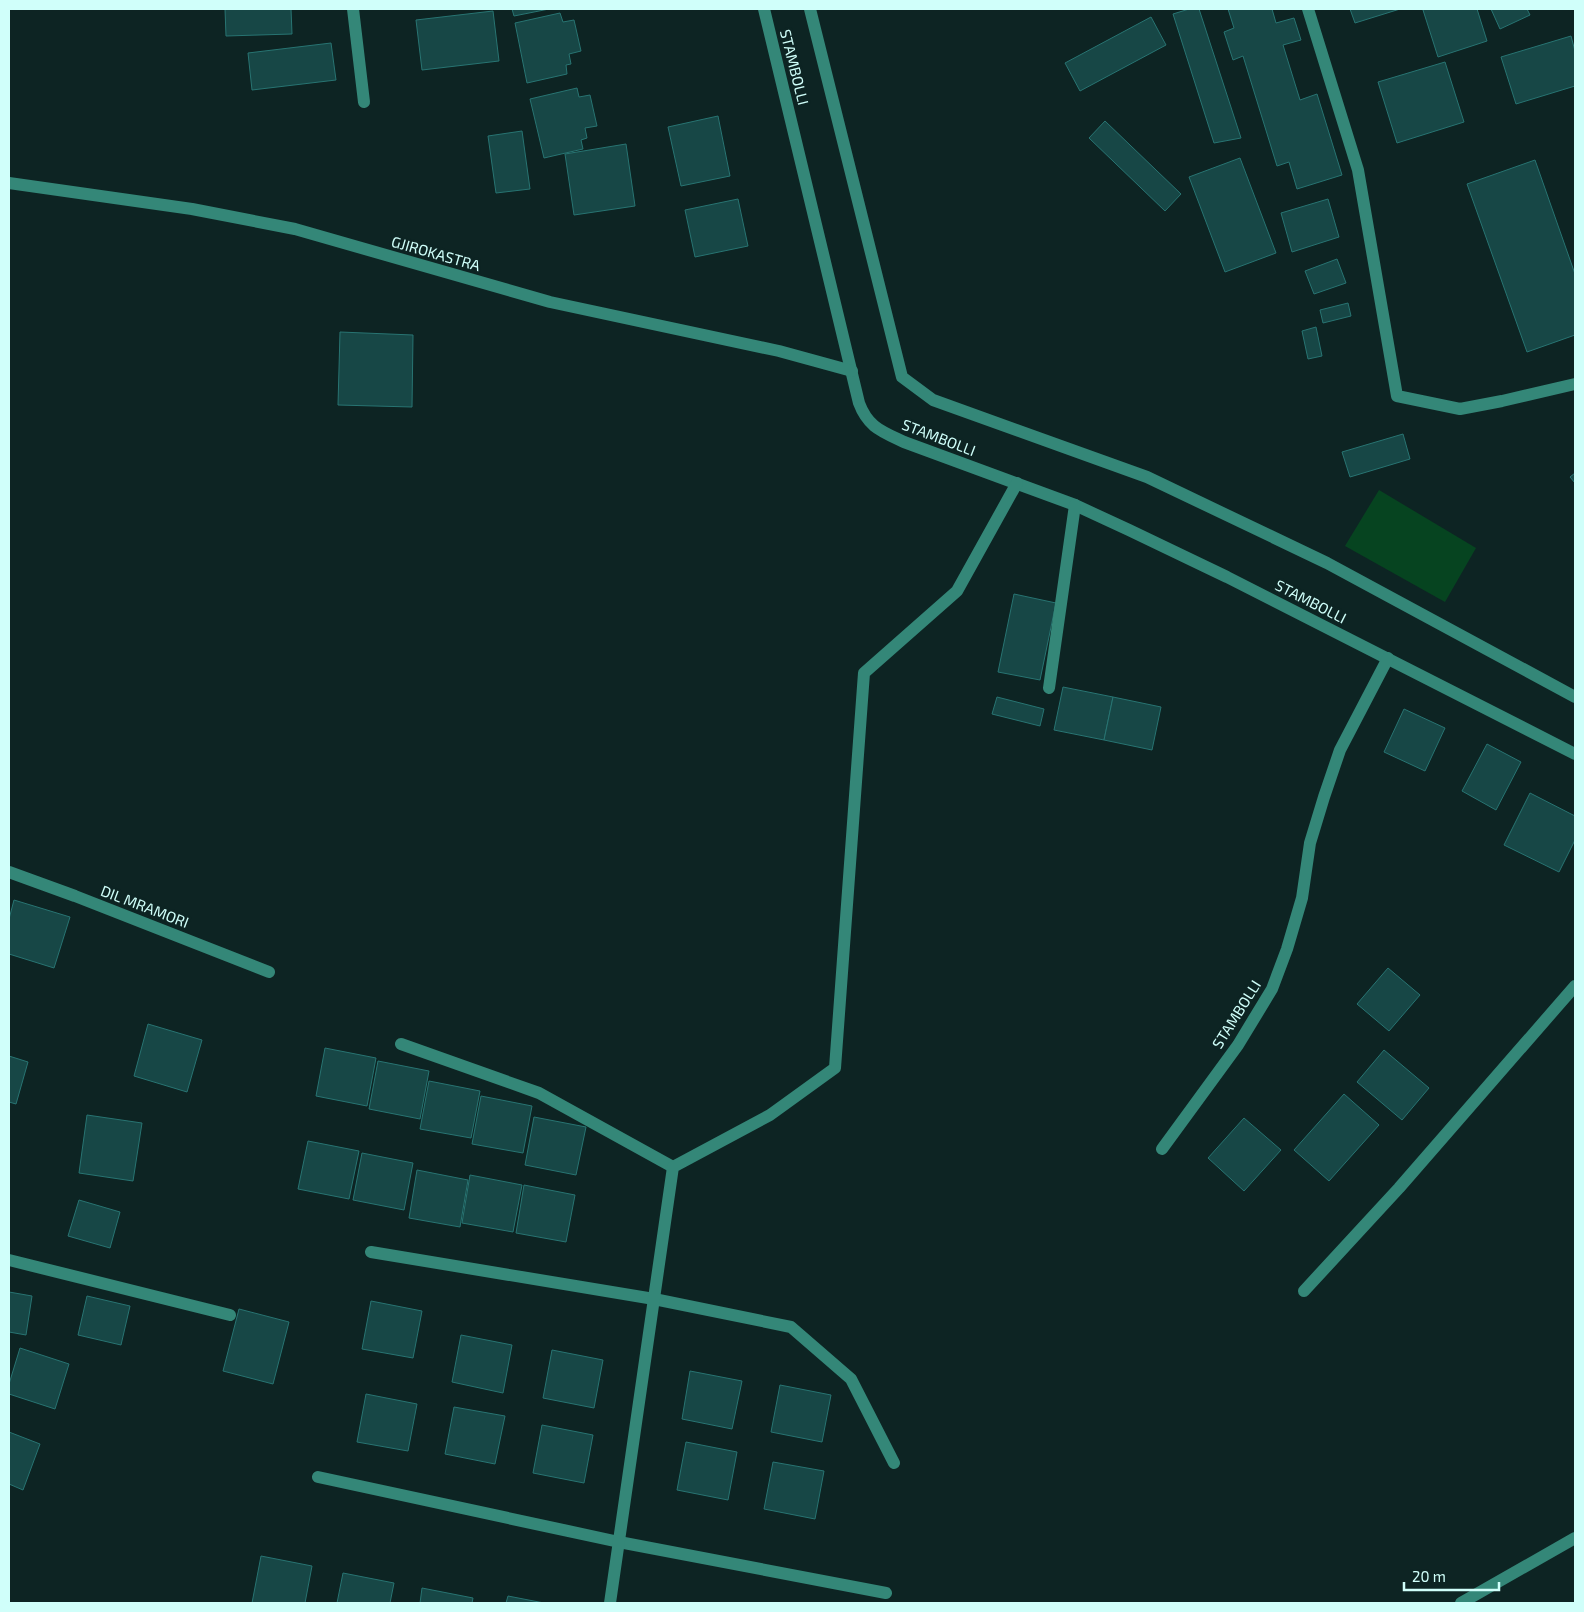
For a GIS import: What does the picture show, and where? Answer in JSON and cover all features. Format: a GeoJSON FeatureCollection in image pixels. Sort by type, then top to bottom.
{"type":"FeatureCollection","features":[{"type":"Feature","properties":{"kind":"street"},"geometry":{"type":"LineString","coordinates":[[353,9],[364,102]]}},
{"type":"Feature","properties":{"kind":"street","name":"STAMBOLLI"},"geometry":{"type":"LineString","coordinates":[[764,9],[852,371],[864,416],[870,424],[904,442],[1075,505],[1226,577],[1575,754]]}},
{"type":"Feature","properties":{"kind":"street"},"geometry":{"type":"LineString","coordinates":[[810,9],[902,377],[933,400],[1147,477],[1327,563],[1575,697]]}},
{"type":"Feature","properties":{"kind":"street"},"geometry":{"type":"LineString","coordinates":[[1308,9],[1358,170],[1397,396],[1460,409],[1502,402],[1575,384]]}},
{"type":"Feature","properties":{"kind":"street","name":"GJIROKASTRA"},"geometry":{"type":"LineString","coordinates":[[9,183],[192,209],[295,229],[550,302],[779,351],[852,371]]}},
{"type":"Feature","properties":{"kind":"street"},"geometry":{"type":"LineString","coordinates":[[674,1166],[770,1115],[836,1068],[864,673],[957,591],[1017,483]]}},
{"type":"Feature","properties":{"kind":"street"},"geometry":{"type":"LineString","coordinates":[[1049,688],[1075,505]]}},
{"type":"Feature","properties":{"kind":"street","name":"STAMBOLLI"},"geometry":{"type":"LineString","coordinates":[[1162,1149],[1238,1045],[1272,989],[1287,949],[1302,898],[1310,843],[1340,750],[1388,658]]}},
{"type":"Feature","properties":{"kind":"street","name":"DIL MRAMORI"},"geometry":{"type":"LineString","coordinates":[[9,872],[270,972]]}},
{"type":"Feature","properties":{"kind":"street"},"geometry":{"type":"LineString","coordinates":[[1304,1291],[1406,1181],[1575,986]]}},
{"type":"Feature","properties":{"kind":"street"},"geometry":{"type":"LineString","coordinates":[[401,1044],[539,1093],[674,1166]]}},
{"type":"Feature","properties":{"kind":"street"},"geometry":{"type":"LineString","coordinates":[[610,1603],[674,1166]]}},
{"type":"Feature","properties":{"kind":"street"},"geometry":{"type":"LineString","coordinates":[[370,1252],[654,1299],[791,1328],[851,1379],[894,1463]]}},
{"type":"Feature","properties":{"kind":"street"},"geometry":{"type":"LineString","coordinates":[[9,1260],[230,1315]]}},
{"type":"Feature","properties":{"kind":"street"},"geometry":{"type":"LineString","coordinates":[[318,1477],[619,1542],[886,1593]]}},
{"type":"Feature","properties":{"kind":"street"},"geometry":{"type":"LineString","coordinates":[[1461,1603],[1575,1538]]}},
{"type":"Feature","properties":{"kind":"shaded area"},"geometry":{"type":"Polygon","coordinates":[[[1379,490],[1476,548],[1445,602],[1345,546],[1379,490]]]}},
{"type":"Feature","properties":{"kind":"building"},"geometry":{"type":"Polygon","coordinates":[[[225,9],[291,9],[292,34],[226,36],[225,9]]]}},
{"type":"Feature","properties":{"kind":"building"},"geometry":{"type":"Polygon","coordinates":[[[512,9],[549,9],[514,16],[512,9]]]}},
{"type":"Feature","properties":{"kind":"building"},"geometry":{"type":"Polygon","coordinates":[[[1189,9],[1199,9],[1241,138],[1214,143],[1173,14],[1189,9]]]}},
{"type":"Feature","properties":{"kind":"building"},"geometry":{"type":"Polygon","coordinates":[[[1228,9],[1272,9],[1276,23],[1294,18],[1301,40],[1283,45],[1300,100],[1317,94],[1342,175],[1297,189],[1289,162],[1277,166],[1243,56],[1233,60],[1224,32],[1234,28],[1228,9]]]}},
{"type":"Feature","properties":{"kind":"building"},"geometry":{"type":"Polygon","coordinates":[[[1350,9],[1400,9],[1355,23],[1350,9]]]}},
{"type":"Feature","properties":{"kind":"building"},"geometry":{"type":"Polygon","coordinates":[[[1477,9],[1487,41],[1438,57],[1423,10],[1477,9]]]}},
{"type":"Feature","properties":{"kind":"building"},"geometry":{"type":"Polygon","coordinates":[[[1491,9],[1527,9],[1530,15],[1500,29],[1491,9]]]}},
{"type":"Feature","properties":{"kind":"building"},"geometry":{"type":"Polygon","coordinates":[[[493,11],[499,61],[422,70],[416,20],[493,11]]]}},
{"type":"Feature","properties":{"kind":"building"},"geometry":{"type":"Polygon","coordinates":[[[560,13],[563,22],[574,20],[581,51],[569,54],[571,64],[566,65],[567,74],[527,83],[515,23],[560,13]]]}},
{"type":"Feature","properties":{"kind":"building"},"geometry":{"type":"Polygon","coordinates":[[[1151,17],[1166,45],[1080,91],[1065,63],[1151,17]]]}},
{"type":"Feature","properties":{"kind":"building"},"geometry":{"type":"Polygon","coordinates":[[[1571,36],[1575,51],[1575,86],[1516,104],[1501,57],[1571,36]]]}},
{"type":"Feature","properties":{"kind":"building"},"geometry":{"type":"Polygon","coordinates":[[[331,43],[336,80],[252,90],[248,53],[331,43]]]}},
{"type":"Feature","properties":{"kind":"building"},"geometry":{"type":"Polygon","coordinates":[[[1445,62],[1464,122],[1397,143],[1378,82],[1445,62]]]}},
{"type":"Feature","properties":{"kind":"building"},"geometry":{"type":"Polygon","coordinates":[[[577,88],[579,97],[590,95],[597,126],[585,128],[587,138],[581,140],[583,149],[544,158],[530,99],[577,88]]]}},
{"type":"Feature","properties":{"kind":"building"},"geometry":{"type":"Polygon","coordinates":[[[718,116],[730,176],[681,186],[668,127],[718,116]]]}},
{"type":"Feature","properties":{"kind":"building"},"geometry":{"type":"Polygon","coordinates":[[[1105,121],[1181,194],[1165,211],[1089,138],[1105,121]]]}},
{"type":"Feature","properties":{"kind":"building"},"geometry":{"type":"Polygon","coordinates":[[[522,131],[530,189],[496,193],[488,136],[522,131]]]}},
{"type":"Feature","properties":{"kind":"building"},"geometry":{"type":"Polygon","coordinates":[[[626,144],[635,206],[574,215],[565,154],[626,144]]]}},
{"type":"Feature","properties":{"kind":"building"},"geometry":{"type":"Polygon","coordinates":[[[1240,158],[1276,253],[1225,272],[1189,177],[1240,158]]]}},
{"type":"Feature","properties":{"kind":"building"},"geometry":{"type":"Polygon","coordinates":[[[1535,160],[1575,274],[1575,335],[1527,352],[1467,184],[1535,160]]]}},
{"type":"Feature","properties":{"kind":"building"},"geometry":{"type":"Polygon","coordinates":[[[738,199],[748,246],[695,257],[685,210],[738,199]]]}},
{"type":"Feature","properties":{"kind":"building"},"geometry":{"type":"Polygon","coordinates":[[[1328,199],[1339,237],[1292,252],[1281,213],[1328,199]]]}},
{"type":"Feature","properties":{"kind":"building"},"geometry":{"type":"Polygon","coordinates":[[[1337,259],[1346,283],[1314,294],[1305,271],[1337,259]]]}},
{"type":"Feature","properties":{"kind":"building"},"geometry":{"type":"Polygon","coordinates":[[[1348,303],[1351,316],[1323,323],[1320,310],[1348,303]]]}},
{"type":"Feature","properties":{"kind":"building"},"geometry":{"type":"Polygon","coordinates":[[[1316,327],[1322,356],[1308,359],[1302,331],[1316,327]]]}},
{"type":"Feature","properties":{"kind":"building"},"geometry":{"type":"Polygon","coordinates":[[[340,332],[413,335],[412,407],[338,405],[340,332]]]}},
{"type":"Feature","properties":{"kind":"building"},"geometry":{"type":"Polygon","coordinates":[[[1403,434],[1410,459],[1350,477],[1342,452],[1403,434]]]}},
{"type":"Feature","properties":{"kind":"building"},"geometry":{"type":"Polygon","coordinates":[[[1575,473],[1575,483],[1570,477],[1575,473]]]}},
{"type":"Feature","properties":{"kind":"building"},"geometry":{"type":"Polygon","coordinates":[[[1014,594],[1056,603],[1040,680],[998,672],[1014,594]]]}},
{"type":"Feature","properties":{"kind":"building"},"geometry":{"type":"Polygon","coordinates":[[[1063,687],[1113,697],[1104,740],[1054,730],[1063,687]]]}},
{"type":"Feature","properties":{"kind":"building"},"geometry":{"type":"Polygon","coordinates":[[[997,697],[1044,709],[1040,726],[992,714],[997,697]]]}},
{"type":"Feature","properties":{"kind":"building"},"geometry":{"type":"Polygon","coordinates":[[[1113,697],[1161,707],[1152,750],[1104,740],[1113,697]]]}},
{"type":"Feature","properties":{"kind":"building"},"geometry":{"type":"Polygon","coordinates":[[[1404,709],[1445,728],[1425,771],[1384,752],[1404,709]]]}},
{"type":"Feature","properties":{"kind":"building"},"geometry":{"type":"Polygon","coordinates":[[[1487,744],[1521,762],[1496,810],[1462,791],[1487,744]]]}},
{"type":"Feature","properties":{"kind":"building"},"geometry":{"type":"Polygon","coordinates":[[[1530,793],[1575,816],[1575,840],[1559,872],[1504,845],[1530,793]]]}},
{"type":"Feature","properties":{"kind":"building"},"geometry":{"type":"Polygon","coordinates":[[[14,900],[70,917],[54,968],[9,954],[9,919],[14,900]]]}},
{"type":"Feature","properties":{"kind":"building"},"geometry":{"type":"Polygon","coordinates":[[[1388,968],[1420,995],[1389,1031],[1357,1004],[1388,968]]]}},
{"type":"Feature","properties":{"kind":"building"},"geometry":{"type":"Polygon","coordinates":[[[148,1024],[202,1040],[187,1092],[134,1076],[148,1024]]]}},
{"type":"Feature","properties":{"kind":"building"},"geometry":{"type":"Polygon","coordinates":[[[325,1048],[376,1058],[367,1106],[316,1096],[325,1048]]]}},
{"type":"Feature","properties":{"kind":"building"},"geometry":{"type":"Polygon","coordinates":[[[1384,1050],[1429,1088],[1402,1120],[1357,1082],[1384,1050]]]}},
{"type":"Feature","properties":{"kind":"building"},"geometry":{"type":"Polygon","coordinates":[[[9,1056],[28,1062],[16,1104],[9,1102],[9,1056]]]}},
{"type":"Feature","properties":{"kind":"building"},"geometry":{"type":"Polygon","coordinates":[[[378,1061],[429,1071],[420,1119],[369,1109],[378,1061]]]}},
{"type":"Feature","properties":{"kind":"building"},"geometry":{"type":"Polygon","coordinates":[[[429,1081],[480,1091],[471,1138],[420,1129],[429,1081]]]}},
{"type":"Feature","properties":{"kind":"building"},"geometry":{"type":"Polygon","coordinates":[[[1344,1094],[1379,1125],[1329,1181],[1294,1150],[1344,1094]]]}},
{"type":"Feature","properties":{"kind":"building"},"geometry":{"type":"Polygon","coordinates":[[[481,1096],[532,1106],[523,1153],[472,1144],[481,1096]]]}},
{"type":"Feature","properties":{"kind":"building"},"geometry":{"type":"Polygon","coordinates":[[[87,1115],[142,1123],[133,1181],[79,1173],[87,1115]]]}},
{"type":"Feature","properties":{"kind":"building"},"geometry":{"type":"Polygon","coordinates":[[[534,1117],[586,1127],[576,1175],[525,1165],[534,1117]]]}},
{"type":"Feature","properties":{"kind":"building"},"geometry":{"type":"Polygon","coordinates":[[[1244,1118],[1281,1150],[1244,1191],[1208,1158],[1244,1118]]]}},
{"type":"Feature","properties":{"kind":"building"},"geometry":{"type":"Polygon","coordinates":[[[308,1141],[359,1151],[349,1199],[298,1189],[308,1141]]]}},
{"type":"Feature","properties":{"kind":"building"},"geometry":{"type":"Polygon","coordinates":[[[362,1153],[413,1163],[404,1210],[353,1200],[362,1153]]]}},
{"type":"Feature","properties":{"kind":"building"},"geometry":{"type":"Polygon","coordinates":[[[417,1170],[468,1180],[460,1227],[409,1218],[417,1170]]]}},
{"type":"Feature","properties":{"kind":"building"},"geometry":{"type":"Polygon","coordinates":[[[470,1175],[522,1185],[513,1232],[462,1223],[470,1175]]]}},
{"type":"Feature","properties":{"kind":"building"},"geometry":{"type":"Polygon","coordinates":[[[524,1185],[575,1195],[566,1242],[516,1233],[524,1185]]]}},
{"type":"Feature","properties":{"kind":"building"},"geometry":{"type":"Polygon","coordinates":[[[79,1200],[120,1212],[110,1248],[68,1236],[79,1200]]]}},
{"type":"Feature","properties":{"kind":"building"},"geometry":{"type":"Polygon","coordinates":[[[9,1292],[32,1296],[26,1335],[9,1332],[9,1292]]]}},
{"type":"Feature","properties":{"kind":"building"},"geometry":{"type":"Polygon","coordinates":[[[87,1296],[130,1306],[121,1345],[78,1335],[87,1296]]]}},
{"type":"Feature","properties":{"kind":"building"},"geometry":{"type":"Polygon","coordinates":[[[371,1301],[422,1311],[413,1358],[362,1349],[371,1301]]]}},
{"type":"Feature","properties":{"kind":"building"},"geometry":{"type":"Polygon","coordinates":[[[239,1309],[289,1322],[273,1384],[223,1371],[239,1309]]]}},
{"type":"Feature","properties":{"kind":"building"},"geometry":{"type":"Polygon","coordinates":[[[461,1335],[512,1345],[503,1393],[452,1382],[461,1335]]]}},
{"type":"Feature","properties":{"kind":"building"},"geometry":{"type":"Polygon","coordinates":[[[20,1348],[69,1364],[55,1409],[9,1394],[9,1384],[20,1348]]]}},
{"type":"Feature","properties":{"kind":"building"},"geometry":{"type":"Polygon","coordinates":[[[552,1350],[603,1360],[594,1408],[543,1398],[552,1350]]]}},
{"type":"Feature","properties":{"kind":"building"},"geometry":{"type":"Polygon","coordinates":[[[690,1371],[742,1381],[732,1429],[682,1419],[690,1371]]]}},
{"type":"Feature","properties":{"kind":"building"},"geometry":{"type":"Polygon","coordinates":[[[780,1385],[831,1395],[822,1442],[771,1432],[780,1385]]]}},
{"type":"Feature","properties":{"kind":"building"},"geometry":{"type":"Polygon","coordinates":[[[366,1394],[417,1404],[408,1451],[357,1442],[366,1394]]]}},
{"type":"Feature","properties":{"kind":"building"},"geometry":{"type":"Polygon","coordinates":[[[454,1407],[505,1416],[495,1464],[445,1454],[454,1407]]]}},
{"type":"Feature","properties":{"kind":"building"},"geometry":{"type":"Polygon","coordinates":[[[542,1425],[593,1435],[584,1483],[533,1473],[542,1425]]]}},
{"type":"Feature","properties":{"kind":"building"},"geometry":{"type":"Polygon","coordinates":[[[9,1432],[40,1444],[23,1490],[9,1484],[9,1432]]]}},
{"type":"Feature","properties":{"kind":"building"},"geometry":{"type":"Polygon","coordinates":[[[686,1442],[737,1452],[728,1500],[677,1490],[686,1442]]]}},
{"type":"Feature","properties":{"kind":"building"},"geometry":{"type":"Polygon","coordinates":[[[773,1462],[824,1471],[815,1519],[764,1509],[773,1462]]]}},
{"type":"Feature","properties":{"kind":"building"},"geometry":{"type":"Polygon","coordinates":[[[261,1556],[312,1566],[305,1603],[252,1603],[261,1556]]]}},
{"type":"Feature","properties":{"kind":"building"},"geometry":{"type":"Polygon","coordinates":[[[343,1573],[394,1583],[390,1603],[337,1603],[343,1573]]]}},
{"type":"Feature","properties":{"kind":"building"},"geometry":{"type":"Polygon","coordinates":[[[422,1588],[473,1598],[472,1603],[420,1603],[422,1588]]]}},
{"type":"Feature","properties":{"kind":"building"},"geometry":{"type":"Polygon","coordinates":[[[508,1596],[544,1603],[506,1603],[508,1596]]]}}]}
